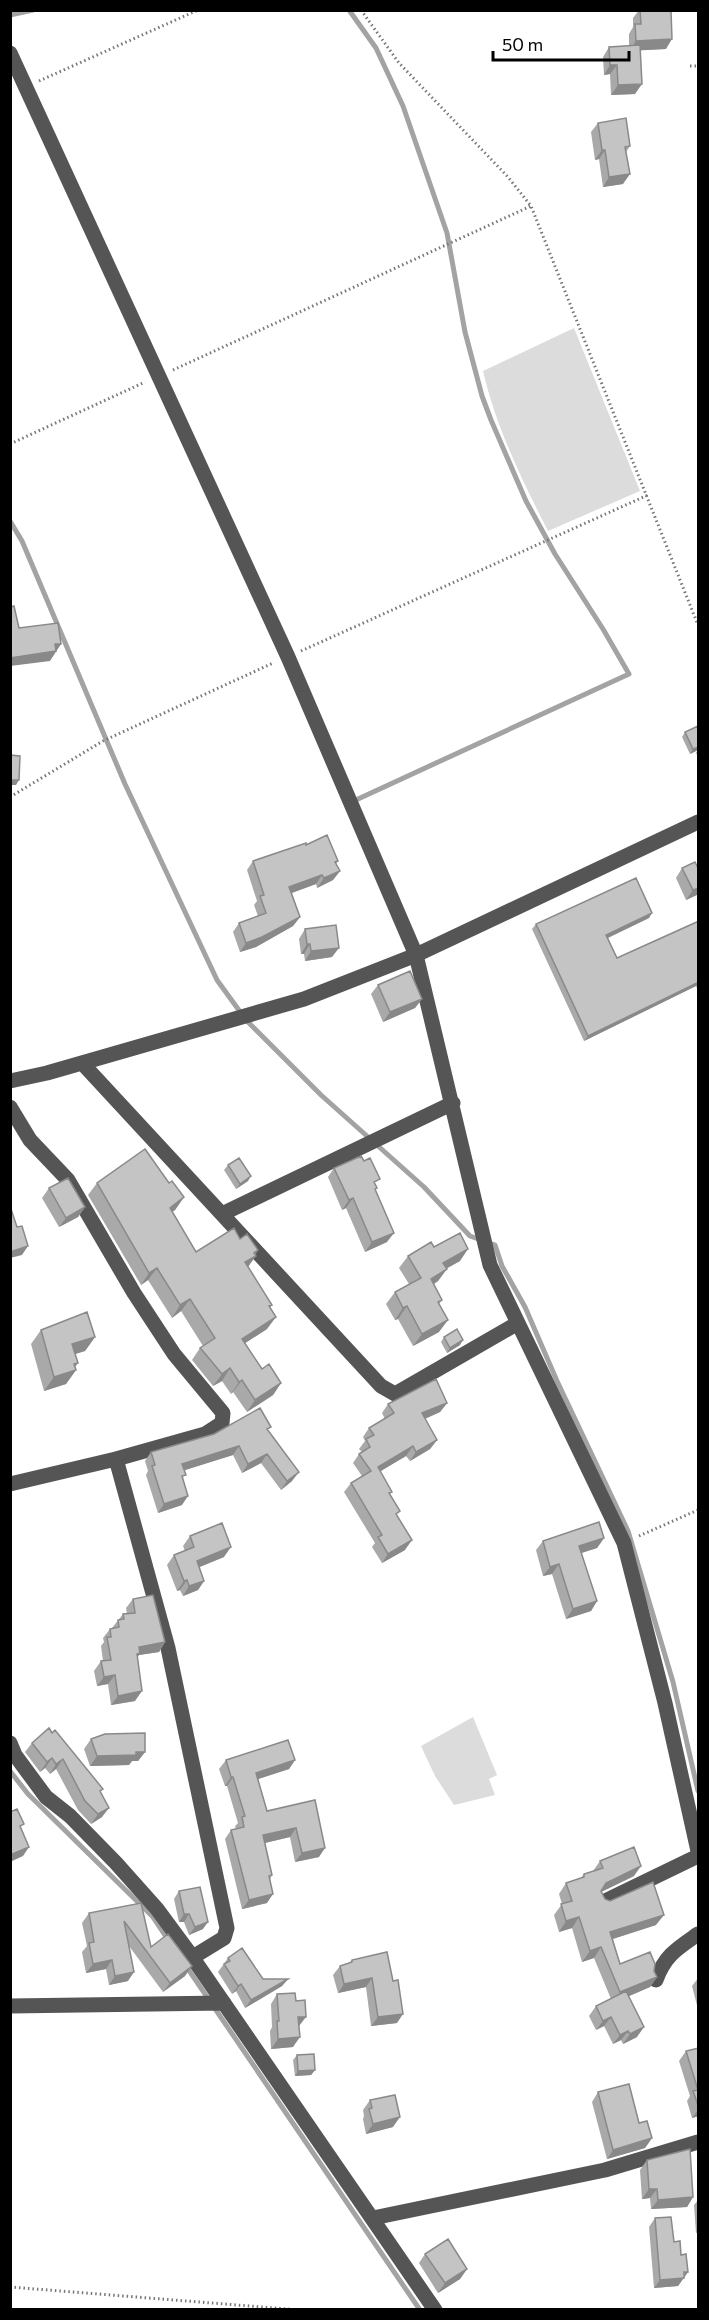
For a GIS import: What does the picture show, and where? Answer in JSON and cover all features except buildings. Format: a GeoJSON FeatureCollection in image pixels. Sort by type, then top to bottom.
{"type":"FeatureCollection","features":[{"type":"Feature","properties":{"kind":"street"},"geometry":{"type":"LineString","coordinates":[[10,53],[288,657],[416,955],[490,1265],[624,1543],[665,1703],[698,1849]]}},
{"type":"Feature","properties":{"kind":"street"},"geometry":{"type":"LineString","coordinates":[[10,1081],[82,1063],[304,999],[416,955],[699,822]]}},
{"type":"Feature","properties":{"kind":"street"},"geometry":{"type":"LineString","coordinates":[[82,1063],[381,1386],[395,1394],[518,1323]]}},
{"type":"Feature","properties":{"kind":"street"},"geometry":{"type":"LineString","coordinates":[[222,1214],[453,1103]]}},
{"type":"Feature","properties":{"kind":"street"},"geometry":{"type":"LineString","coordinates":[[10,1107],[30,1140],[68,1180],[134,1293],[174,1354],[223,1413],[222,1423],[205,1434],[116,1459],[10,1484]]}},
{"type":"Feature","properties":{"kind":"street"},"geometry":{"type":"LineString","coordinates":[[116,1459],[168,1648],[226,1928],[224,1938],[193,1958]]}},
{"type":"Feature","properties":{"kind":"street"},"geometry":{"type":"LineString","coordinates":[[10,1743],[15,1755],[46,1797],[70,1816],[157,1909],[435,2310]]}},
{"type":"Feature","properties":{"kind":"street"},"geometry":{"type":"LineString","coordinates":[[603,1902],[699,1856]]}},
{"type":"Feature","properties":{"kind":"street"},"geometry":{"type":"LineString","coordinates":[[656,1980],[662,1963],[672,1952],[699,1934]]}},
{"type":"Feature","properties":{"kind":"street"},"geometry":{"type":"LineString","coordinates":[[10,2006],[224,2003]]}},
{"type":"Feature","properties":{"kind":"street"},"geometry":{"type":"LineString","coordinates":[[373,2218],[605,2169],[699,2142]]}},
{"type":"Feature","properties":{"kind":"path"},"geometry":{"type":"LineString","coordinates":[[26,87],[198,10]]}},
{"type":"Feature","properties":{"kind":"path"},"geometry":{"type":"LineString","coordinates":[[361,10],[399,63],[508,177],[531,206],[699,625]]}},
{"type":"Feature","properties":{"kind":"path"},"geometry":{"type":"LineString","coordinates":[[690,66],[699,66]]}},
{"type":"Feature","properties":{"kind":"path"},"geometry":{"type":"LineString","coordinates":[[10,444],[531,206]]}},
{"type":"Feature","properties":{"kind":"path"},"geometry":{"type":"LineString","coordinates":[[10,797],[103,741],[648,495]]}},
{"type":"Feature","properties":{"kind":"path"},"geometry":{"type":"LineString","coordinates":[[624,1543],[699,1510]]}},
{"type":"Feature","properties":{"kind":"path"},"geometry":{"type":"LineString","coordinates":[[10,2287],[300,2310]]}},
{"type":"Feature","properties":{"kind":"shaded area"},"geometry":{"type":"Polygon","coordinates":[[[574,328],[640,491],[548,531],[502,433],[483,371],[574,328]]]}},
{"type":"Feature","properties":{"kind":"shaded area"},"geometry":{"type":"Polygon","coordinates":[[[473,1717],[497,1775],[489,1779],[495,1795],[454,1805],[435,1776],[421,1746],[473,1717]]]}},
{"type":"Feature","properties":{"kind":"waterway"},"geometry":{"type":"LineString","coordinates":[[10,15],[33,10]]}},
{"type":"Feature","properties":{"kind":"waterway"},"geometry":{"type":"LineString","coordinates":[[349,10],[376,48],[403,106],[447,233],[465,332],[482,396],[491,420],[526,501],[555,554],[629,674],[358,799]]}},
{"type":"Feature","properties":{"kind":"waterway"},"geometry":{"type":"LineString","coordinates":[[10,521],[22,541],[125,784],[217,980],[246,1020],[321,1095],[424,1187],[470,1236],[495,1245],[502,1266],[525,1307],[557,1381],[628,1531],[673,1682],[698,1791]]}},
{"type":"Feature","properties":{"kind":"waterway"},"geometry":{"type":"LineString","coordinates":[[10,1771],[28,1794],[153,1917],[169,1941]]}},
{"type":"Feature","properties":{"kind":"waterway"},"geometry":{"type":"LineString","coordinates":[[186,1966],[420,2310]]}}]}
